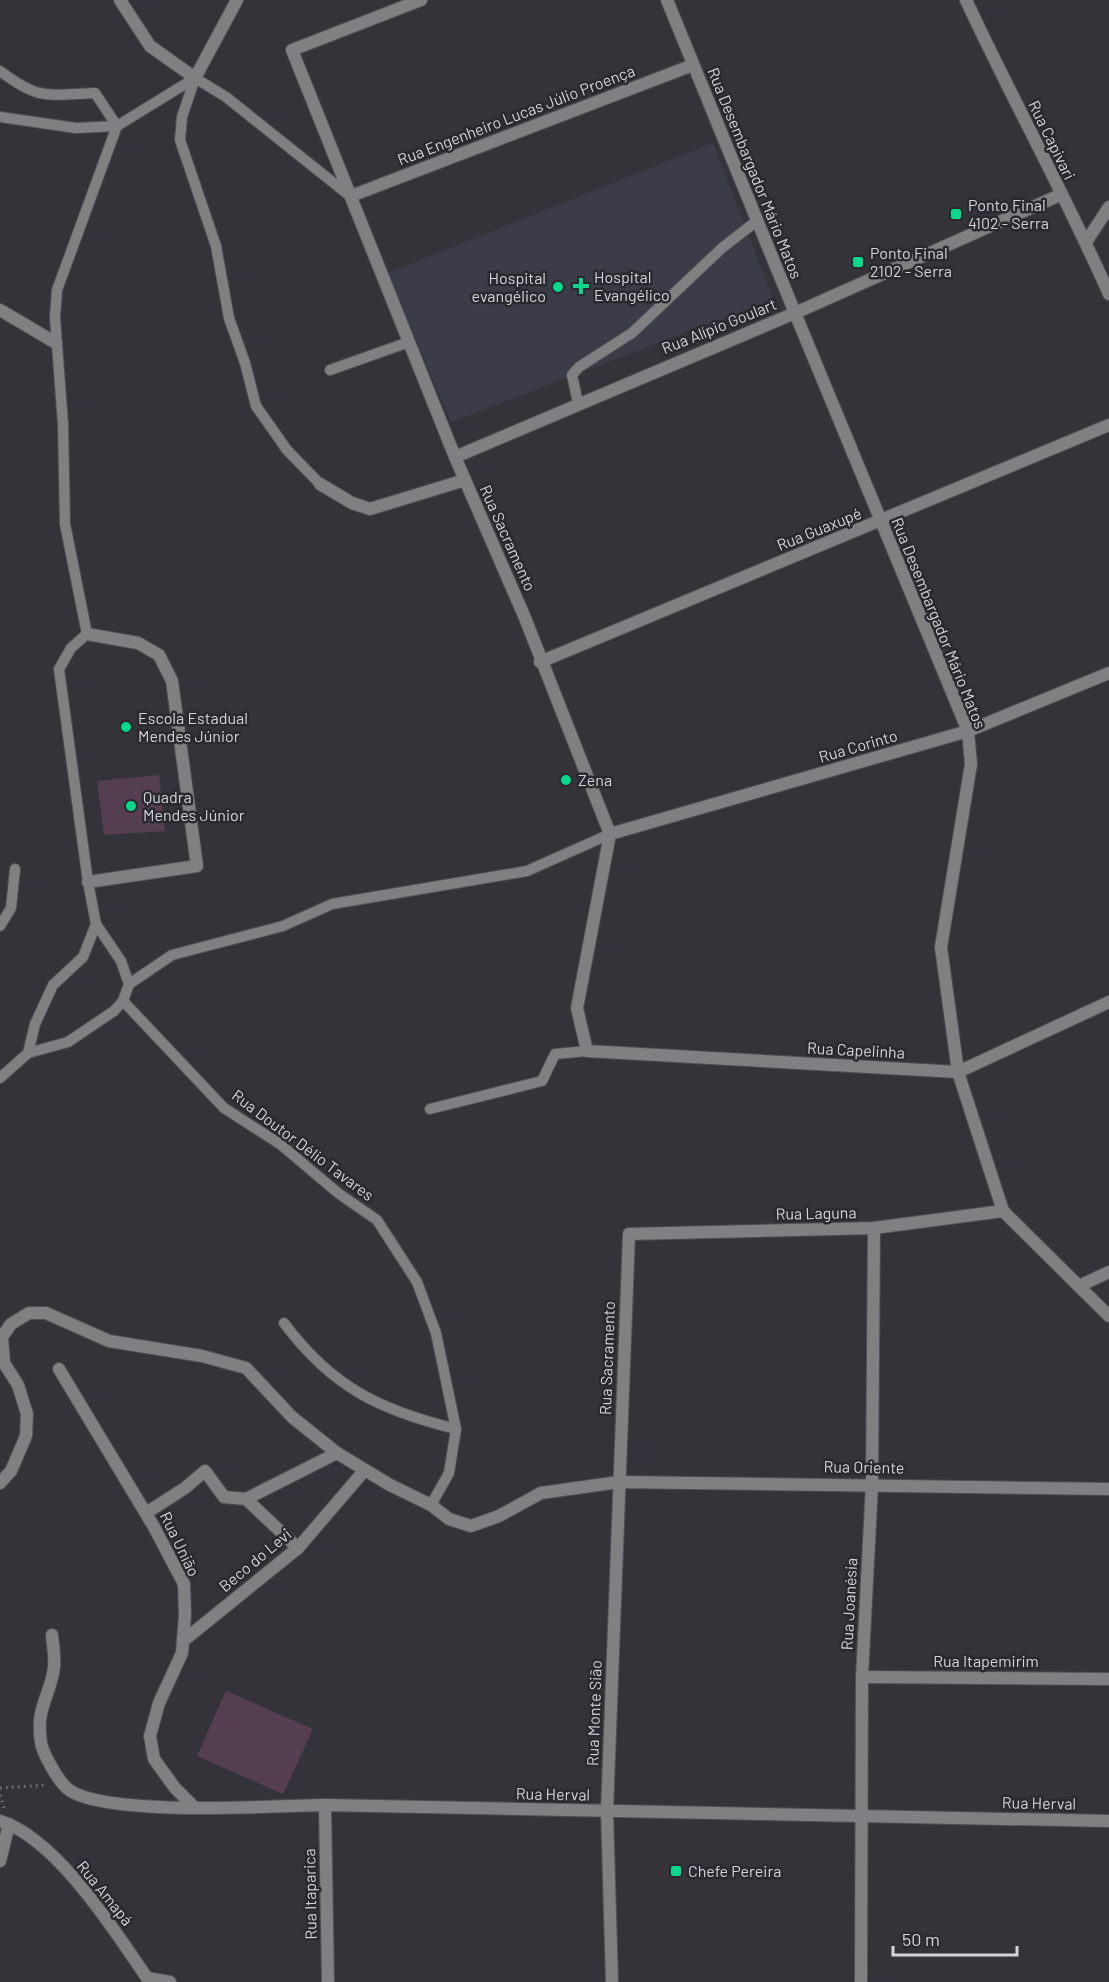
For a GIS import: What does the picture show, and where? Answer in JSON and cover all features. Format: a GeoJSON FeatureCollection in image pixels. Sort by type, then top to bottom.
{"type":"FeatureCollection","features":[{"type":"Feature","properties":{"kind":"street"},"geometry":{"type":"LineString","coordinates":[[120,0],[150,46],[195,78],[237,0]]}},
{"type":"Feature","properties":{"kind":"street","name":"Rua Sacramento"},"geometry":{"type":"LineString","coordinates":[[421,0],[292,50],[455,457],[525,618],[540,662],[610,834]]}},
{"type":"Feature","properties":{"kind":"street","name":"Rua Desembargador Mário Matos"},"geometry":{"type":"LineString","coordinates":[[667,0],[968,731],[971,764],[941,947],[958,1072],[1004,1211],[1109,1316]]}},
{"type":"Feature","properties":{"kind":"street","name":"Rua Capivari"},"geometry":{"type":"LineString","coordinates":[[967,1],[1060,195],[1086,242],[1109,294]]}},
{"type":"Feature","properties":{"kind":"street","name":"Rua Engenheiro Lucas Júlio Proença"},"geometry":{"type":"LineString","coordinates":[[351,196],[693,65]]}},
{"type":"Feature","properties":{"kind":"street","name":"Rua Alípio Goulart"},"geometry":{"type":"LineString","coordinates":[[455,457],[795,313],[1060,195]]}},
{"type":"Feature","properties":{"kind":"street"},"geometry":{"type":"LineString","coordinates":[[1086,242],[1109,207]]}},
{"type":"Feature","properties":{"kind":"street"},"geometry":{"type":"LineString","coordinates":[[0,310],[56,342]]}},
{"type":"Feature","properties":{"kind":"street","name":"Rua Guaxupé"},"geometry":{"type":"LineString","coordinates":[[540,662],[1109,425]]}},
{"type":"Feature","properties":{"kind":"street"},"geometry":{"type":"LineString","coordinates":[[320,484],[352,503],[370,509],[465,480]]}},
{"type":"Feature","properties":{"kind":"street"},"geometry":{"type":"LineString","coordinates":[[87,634],[138,642],[159,655],[172,681],[196,866],[88,882]]}},
{"type":"Feature","properties":{"kind":"street","name":"Rua Corinto"},"geometry":{"type":"LineString","coordinates":[[610,834],[968,731],[1109,673]]}},
{"type":"Feature","properties":{"kind":"street"},"geometry":{"type":"LineString","coordinates":[[586,1051],[577,1008],[610,834]]}},
{"type":"Feature","properties":{"kind":"street","name":"Rua Capelinha"},"geometry":{"type":"LineString","coordinates":[[586,1051],[958,1072],[1109,1002]]}},
{"type":"Feature","properties":{"kind":"street","name":"Rua Laguna"},"geometry":{"type":"LineString","coordinates":[[629,1234],[874,1228],[1004,1211]]}},
{"type":"Feature","properties":{"kind":"street","name":"Rua Joanésia"},"geometry":{"type":"LineString","coordinates":[[861,1982],[862,1677],[872,1484],[870,1393],[874,1228]]}},
{"type":"Feature","properties":{"kind":"street","name":"Rua Sacramento"},"geometry":{"type":"LineString","coordinates":[[619,1482],[629,1234]]}},
{"type":"Feature","properties":{"kind":"street"},"geometry":{"type":"LineString","coordinates":[[1079,1286],[1109,1272]]}},
{"type":"Feature","properties":{"kind":"street"},"geometry":{"type":"LineString","coordinates":[[0,1483],[11,1471],[26,1436],[27,1414],[18,1385],[4,1363],[2,1337],[11,1324],[29,1313],[46,1313],[109,1341],[202,1356],[246,1368],[292,1418],[337,1453],[364,1471],[431,1506]]}},
{"type":"Feature","properties":{"kind":"street","name":"Rua União"},"geometry":{"type":"LineString","coordinates":[[59,1369],[146,1513],[184,1584],[186,1615],[182,1653],[159,1703],[150,1736],[154,1759],[175,1788],[195,1808]]}},
{"type":"Feature","properties":{"kind":"street"},"geometry":{"type":"LineString","coordinates":[[146,1513],[205,1472],[224,1497],[246,1499],[337,1453]]}},
{"type":"Feature","properties":{"kind":"street","name":"Beco do Levi"},"geometry":{"type":"LineString","coordinates":[[183,1641],[298,1548],[364,1471]]}},
{"type":"Feature","properties":{"kind":"street","name":"Rua Oriente"},"geometry":{"type":"LineString","coordinates":[[431,1506],[449,1519],[471,1526],[499,1516],[541,1493],[619,1482],[1109,1489]]}},
{"type":"Feature","properties":{"kind":"street","name":"Rua Monte Sião"},"geometry":{"type":"LineString","coordinates":[[612,1982],[607,1811],[619,1482]]}},
{"type":"Feature","properties":{"kind":"street"},"geometry":{"type":"LineString","coordinates":[[246,1499],[298,1548]]}},
{"type":"Feature","properties":{"kind":"street"},"geometry":{"type":"LineString","coordinates":[[52,1635],[54,1668],[42,1703],[39,1728],[41,1745],[68,1789]]}},
{"type":"Feature","properties":{"kind":"street","name":"Rua Itapemirim"},"geometry":{"type":"LineString","coordinates":[[862,1677],[1109,1679]]}},
{"type":"Feature","properties":{"kind":"street","name":"Rua Herval"},"geometry":{"type":"LineString","coordinates":[[68,1789],[122,1805],[195,1808],[326,1805],[1109,1821]]}},
{"type":"Feature","properties":{"kind":"street","name":"Rua Itaparica"},"geometry":{"type":"LineString","coordinates":[[326,1805],[328,1982]]}},
{"type":"Feature","properties":{"kind":"street"},"geometry":{"type":"LineString","coordinates":[[0,1861],[5,1823]]}},
{"type":"Feature","properties":{"kind":"street","name":"Rua Amapá"},"geometry":{"type":"LineString","coordinates":[[5,1823],[51,1854],[103,1914],[147,1980],[170,1982]]}},
{"type":"Feature","properties":{"kind":"lane"},"geometry":{"type":"LineString","coordinates":[[0,71],[25,90],[41,95],[94,93],[117,126]]}},
{"type":"Feature","properties":{"kind":"lane"},"geometry":{"type":"LineString","coordinates":[[0,117],[76,128],[117,126],[195,78]]}},
{"type":"Feature","properties":{"kind":"lane"},"geometry":{"type":"LineString","coordinates":[[195,78],[226,97],[351,196]]}},
{"type":"Feature","properties":{"kind":"lane"},"geometry":{"type":"LineString","coordinates":[[195,78],[183,117],[180,140],[216,246],[229,318],[246,363],[256,406],[287,450],[320,484]]}},
{"type":"Feature","properties":{"kind":"lane"},"geometry":{"type":"LineString","coordinates":[[117,126],[57,290],[56,342],[63,424],[65,524],[87,634],[71,648],[59,669],[88,882],[96,924],[121,961],[129,984]]}},
{"type":"Feature","properties":{"kind":"lane"},"geometry":{"type":"LineString","coordinates":[[578,403],[572,375],[579,367],[632,333],[713,255],[758,220]]}},
{"type":"Feature","properties":{"kind":"lane"},"geometry":{"type":"LineString","coordinates":[[330,370],[409,342]]}},
{"type":"Feature","properties":{"kind":"lane"},"geometry":{"type":"LineString","coordinates":[[0,1078],[28,1053],[68,1042],[114,1011],[123,1001],[129,984],[172,955],[283,926],[332,904],[527,871],[610,834]]}},
{"type":"Feature","properties":{"kind":"lane"},"geometry":{"type":"LineString","coordinates":[[0,926],[11,908],[15,869]]}},
{"type":"Feature","properties":{"kind":"lane"},"geometry":{"type":"LineString","coordinates":[[28,1053],[35,1024],[53,985],[83,957],[96,924]]}},
{"type":"Feature","properties":{"kind":"lane","name":"Rua Doutor Délio Tavares"},"geometry":{"type":"LineString","coordinates":[[123,1001],[224,1108],[280,1144],[338,1193],[377,1220],[417,1282],[436,1333],[456,1429],[449,1473],[431,1506]]}},
{"type":"Feature","properties":{"kind":"lane"},"geometry":{"type":"LineString","coordinates":[[430,1109],[542,1081],[555,1054],[586,1051]]}},
{"type":"Feature","properties":{"kind":"lane"},"geometry":{"type":"LineString","coordinates":[[284,1323],[301,1346],[344,1386],[407,1417],[456,1429]]}},
{"type":"Feature","properties":{"kind":"path"},"geometry":{"type":"LineString","coordinates":[[0,1788],[44,1784],[68,1789]]}},
{"type":"Feature","properties":{"kind":"shaded area","name":"Hospital Evangélico"},"geometry":{"type":"Polygon","coordinates":[[[713,143],[773,299],[451,422],[388,273],[713,143]]]}},
{"type":"Feature","properties":{"kind":"shaded area","name":"Quadra Mendes Júnior"},"geometry":{"type":"Polygon","coordinates":[[[159,775],[165,831],[104,835],[97,781],[159,775]]]}},
{"type":"Feature","properties":{"kind":"shaded area"},"geometry":{"type":"Polygon","coordinates":[[[226,1691],[313,1729],[283,1794],[197,1756],[226,1691]]]}},
{"type":"Feature","properties":{"kind":"place","name":"Ponto Final 4102 - Serra"},"geometry":{"type":"Point","coordinates":[956,214]}},
{"type":"Feature","properties":{"kind":"place","name":"Ponto Final 2102 - Serra"},"geometry":{"type":"Point","coordinates":[858,262]}},
{"type":"Feature","properties":{"kind":"place","name":"Hospital Evangélico"},"geometry":{"type":"Point","coordinates":[581,286]}},
{"type":"Feature","properties":{"kind":"place","name":"Hospital evangélico"},"geometry":{"type":"Point","coordinates":[558,287]}},
{"type":"Feature","properties":{"kind":"place","name":"Escola Estadual Mendes Júnior"},"geometry":{"type":"Point","coordinates":[126,727]}},
{"type":"Feature","properties":{"kind":"place","name":"Zena"},"geometry":{"type":"Point","coordinates":[566,780]}},
{"type":"Feature","properties":{"kind":"place","name":"Quadra Mendes Júnior"},"geometry":{"type":"Point","coordinates":[131,806]}},
{"type":"Feature","properties":{"kind":"place","name":"Chefe Pereira"},"geometry":{"type":"Point","coordinates":[676,1871]}}]}
